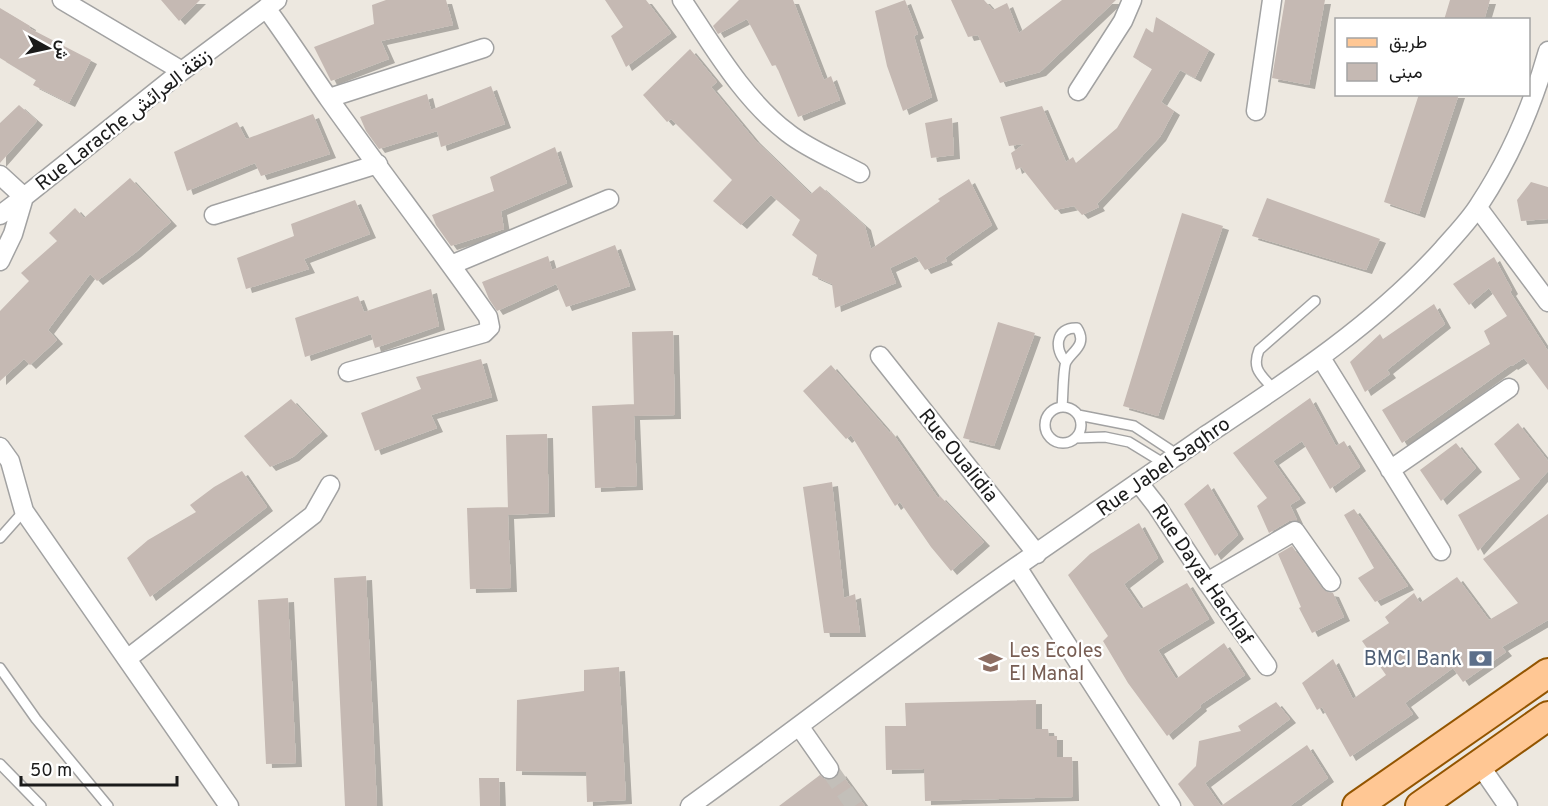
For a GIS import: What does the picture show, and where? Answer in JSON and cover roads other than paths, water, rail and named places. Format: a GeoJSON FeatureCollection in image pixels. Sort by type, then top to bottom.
{"type":"FeatureCollection","features":[{"type":"Feature","properties":{"kind":"main road"},"geometry":{"type":"LineString","coordinates":[[1357,806],[1548,673]]}},
{"type":"Feature","properties":{"kind":"main road"},"geometry":{"type":"LineString","coordinates":[[1420,806],[1548,716]]}},
{"type":"Feature","properties":{"kind":"street"},"geometry":{"type":"LineString","coordinates":[[62,0],[182,71]]}},
{"type":"Feature","properties":{"kind":"street"},"geometry":{"type":"LineString","coordinates":[[682,0],[733,75],[770,117],[789,134],[861,173]]}},
{"type":"Feature","properties":{"kind":"street"},"geometry":{"type":"LineString","coordinates":[[1078,91],[1123,21],[1132,0]]}},
{"type":"Feature","properties":{"kind":"street"},"geometry":{"type":"LineString","coordinates":[[1256,111],[1272,0]]}},
{"type":"Feature","properties":{"kind":"street"},"geometry":{"type":"LineString","coordinates":[[271,4],[328,98],[488,317],[490,327],[484,333],[348,372]]}},
{"type":"Feature","properties":{"kind":"street","name":"Rue Larache زنقة العرائش"},"geometry":{"type":"LineString","coordinates":[[0,261],[14,234],[24,197],[182,71],[271,4]]}},
{"type":"Feature","properties":{"kind":"street"},"geometry":{"type":"LineString","coordinates":[[328,98],[484,48]]}},
{"type":"Feature","properties":{"kind":"street","name":"Rue Jabel Saghro"},"geometry":{"type":"LineString","coordinates":[[690,806],[1017,567],[1321,358],[1419,275],[1478,208],[1519,130],[1539,81],[1548,51]]}},
{"type":"Feature","properties":{"kind":"street"},"geometry":{"type":"LineString","coordinates":[[214,215],[378,164]]}},
{"type":"Feature","properties":{"kind":"street"},"geometry":{"type":"LineString","coordinates":[[0,175],[24,197],[0,215]]}},
{"type":"Feature","properties":{"kind":"street"},"geometry":{"type":"LineString","coordinates":[[451,265],[609,199]]}},
{"type":"Feature","properties":{"kind":"street"},"geometry":{"type":"LineString","coordinates":[[1478,208],[1548,302]]}},
{"type":"Feature","properties":{"kind":"street","name":"Rue Oualidia"},"geometry":{"type":"LineString","coordinates":[[880,356],[1037,554]]}},
{"type":"Feature","properties":{"kind":"street"},"geometry":{"type":"LineString","coordinates":[[1321,358],[1441,551]]}},
{"type":"Feature","properties":{"kind":"street"},"geometry":{"type":"LineString","coordinates":[[1390,470],[1509,388]]}},
{"type":"Feature","properties":{"kind":"street"},"geometry":{"type":"LineString","coordinates":[[3,460],[24,511],[229,806]]}},
{"type":"Feature","properties":{"kind":"street","name":"Rue Dayat Hachlaf"},"geometry":{"type":"LineString","coordinates":[[1138,482],[1267,666]]}},
{"type":"Feature","properties":{"kind":"street"},"geometry":{"type":"LineString","coordinates":[[127,659],[313,515],[330,485]]}},
{"type":"Feature","properties":{"kind":"street"},"geometry":{"type":"LineString","coordinates":[[1207,582],[1295,531],[1331,582]]}},
{"type":"Feature","properties":{"kind":"street"},"geometry":{"type":"LineString","coordinates":[[1017,567],[1171,806]]}},
{"type":"Feature","properties":{"kind":"street"},"geometry":{"type":"LineString","coordinates":[[799,726],[829,769]]}},
{"type":"Feature","properties":{"kind":"street"},"geometry":{"type":"LineString","coordinates":[[1479,764],[1508,806]]}},
{"type":"Feature","properties":{"kind":"lane"},"geometry":{"type":"LineString","coordinates":[[1274,390],[1256,368],[1255,359],[1259,350],[1315,301]]}},
{"type":"Feature","properties":{"kind":"lane"},"geometry":{"type":"LineString","coordinates":[[1062,407],[1066,363]]}},
{"type":"Feature","properties":{"kind":"lane"},"geometry":{"type":"LineString","coordinates":[[1076,438],[1081,423],[1074,410],[1062,407],[1051,411],[1045,421],[1046,433],[1054,442],[1066,443],[1076,438],[1105,437],[1129,442],[1171,460]]}},
{"type":"Feature","properties":{"kind":"lane"},"geometry":{"type":"LineString","coordinates":[[1078,415],[1134,426],[1171,460]]}},
{"type":"Feature","properties":{"kind":"lane"},"geometry":{"type":"LineString","coordinates":[[0,538],[24,511]]}},
{"type":"Feature","properties":{"kind":"lane"},"geometry":{"type":"LineString","coordinates":[[0,668],[36,719],[108,806]]}},
{"type":"Feature","properties":{"kind":"lane"},"geometry":{"type":"LineString","coordinates":[[0,764],[40,806]]}},
{"type":"Feature","properties":{"kind":"tunnel"},"geometry":{"type":"LineString","coordinates":[[829,769],[855,806]]}},
{"type":"Feature","properties":{"kind":"place","name":"BMCI Bank"},"geometry":{"type":"Point","coordinates":[1480,658]}},
{"type":"Feature","properties":{"kind":"place","name":"Les Ecoles El Manal"},"geometry":{"type":"Point","coordinates":[991,662]}}]}
